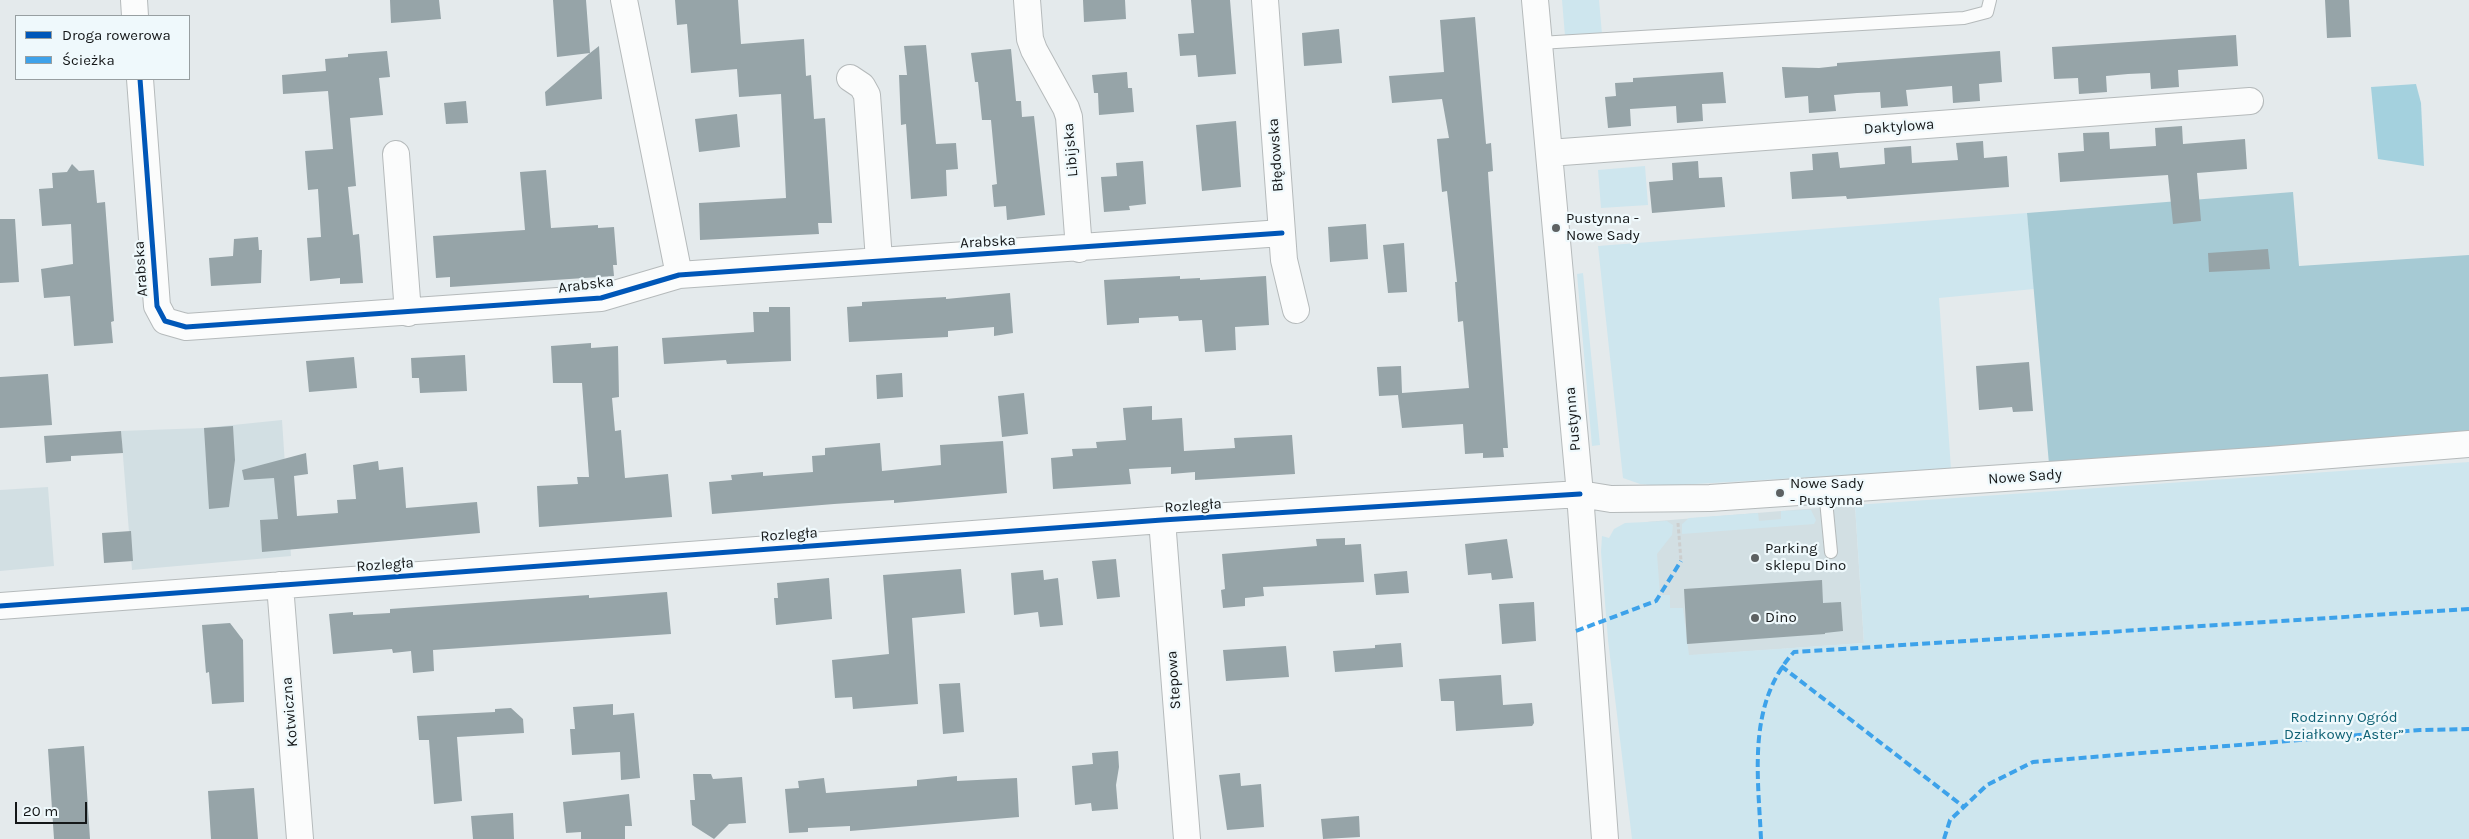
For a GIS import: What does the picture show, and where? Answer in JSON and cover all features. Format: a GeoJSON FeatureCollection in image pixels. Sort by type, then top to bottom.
{"type":"FeatureCollection","features":[{"type":"Feature","properties":{"kind":"street"},"geometry":{"type":"LineString","coordinates":[[134,0],[135,15]]}},
{"type":"Feature","properties":{"kind":"street"},"geometry":{"type":"LineString","coordinates":[[624,0],[678,275]]}},
{"type":"Feature","properties":{"kind":"street","name":"Libijska"},"geometry":{"type":"LineString","coordinates":[[1027,0],[1030,40],[1069,117],[1079,249]]}},
{"type":"Feature","properties":{"kind":"street","name":"Błędowska"},"geometry":{"type":"LineString","coordinates":[[1265,0],[1284,260],[1296,310]]}},
{"type":"Feature","properties":{"kind":"street","name":"Pustynna"},"geometry":{"type":"LineString","coordinates":[[1535,0],[1580,494],[1605,839]]}},
{"type":"Feature","properties":{"kind":"street"},"geometry":{"type":"LineString","coordinates":[[850,78],[862,86],[868,95],[879,260]]}},
{"type":"Feature","properties":{"kind":"street","name":"Arabska"},"geometry":{"type":"LineString","coordinates":[[140,80],[157,306],[165,321],[186,327],[408,313],[610,297],[678,275],[1282,234]]}},
{"type":"Feature","properties":{"kind":"street","name":"Daktylowa"},"geometry":{"type":"LineString","coordinates":[[1549,153],[2250,101]]}},
{"type":"Feature","properties":{"kind":"street"},"geometry":{"type":"LineString","coordinates":[[396,154],[408,313]]}},
{"type":"Feature","properties":{"kind":"street","name":"Nowe Sady"},"geometry":{"type":"LineString","coordinates":[[1580,494],[1611,499],[1710,498],[2269,460],[2469,444]]}},
{"type":"Feature","properties":{"kind":"street","name":"Rozległa"},"geometry":{"type":"LineString","coordinates":[[0,606],[1162,520],[1580,494]]}},
{"type":"Feature","properties":{"kind":"street","name":"Stepowa"},"geometry":{"type":"LineString","coordinates":[[1162,520],[1187,839]]}},
{"type":"Feature","properties":{"kind":"street","name":"Kotwiczna"},"geometry":{"type":"LineString","coordinates":[[280,585],[300,839]]}},
{"type":"Feature","properties":{"kind":"lane"},"geometry":{"type":"LineString","coordinates":[[1538,43],[1964,18],[1988,12],[1990,0]]}},
{"type":"Feature","properties":{"kind":"lane"},"geometry":{"type":"LineString","coordinates":[[1825,490],[1831,552]]}},
{"type":"Feature","properties":{"kind":"path"},"geometry":{"type":"LineString","coordinates":[[1677,515],[1681,561]]}},
{"type":"Feature","properties":{"kind":"shaded area"},"geometry":{"type":"Polygon","coordinates":[[[2416,84],[2421,103],[2424,166],[2378,159],[2371,87],[2416,84]]]}},
{"type":"Feature","properties":{"kind":"shaded area"},"geometry":{"type":"Polygon","coordinates":[[[2293,192],[2299,266],[2469,255],[2469,432],[2049,464],[2027,213],[2293,192]]]}},
{"type":"Feature","properties":{"kind":"shaded area"},"geometry":{"type":"Polygon","coordinates":[[[282,420],[291,556],[132,570],[121,431],[204,428],[282,420]]]}},
{"type":"Feature","properties":{"kind":"shaded area"},"geometry":{"type":"Polygon","coordinates":[[[48,487],[54,566],[0,571],[0,490],[48,487]]]}},
{"type":"Feature","properties":{"kind":"shaded area"},"geometry":{"type":"Polygon","coordinates":[[[1855,505],[1864,643],[1655,658],[1646,522],[1855,505]]]}},
{"type":"Feature","properties":{"kind":"green space"},"geometry":{"type":"Polygon","coordinates":[[[1562,0],[1599,0],[1602,34],[1565,36],[1562,0]]]}},
{"type":"Feature","properties":{"kind":"green space"},"geometry":{"type":"Polygon","coordinates":[[[1645,166],[1648,205],[1601,208],[1598,170],[1645,166]]]}},
{"type":"Feature","properties":{"kind":"green space"},"geometry":{"type":"Polygon","coordinates":[[[2027,213],[2034,289],[1939,298],[1951,469],[1661,486],[1640,484],[1623,478],[1598,246],[2027,213]]]}},
{"type":"Feature","properties":{"kind":"green space"},"geometry":{"type":"Polygon","coordinates":[[[1583,273],[1600,445],[1592,446],[1577,274],[1583,273]]]}},
{"type":"Feature","properties":{"kind":"green space","name":"Rodzinny Ogród Działkowy „Aster”"},"geometry":{"type":"Polygon","coordinates":[[[2469,462],[2469,839],[1632,839],[1608,640],[1601,552],[1602,536],[1609,538],[1614,529],[1625,523],[1667,521],[1673,525],[1672,535],[1657,554],[1660,595],[1670,595],[1670,608],[1683,608],[1689,655],[1864,643],[1855,505],[2469,462]]]}},
{"type":"Feature","properties":{"kind":"green space"},"geometry":{"type":"Polygon","coordinates":[[[1811,510],[1816,520],[1814,524],[1682,534],[1682,524],[1689,518],[1758,513],[1759,521],[1781,519],[1781,511],[1811,510]]]}},
{"type":"Feature","properties":{"kind":"building"},"geometry":{"type":"Polygon","coordinates":[[[390,0],[439,0],[441,19],[391,23],[390,0]]]}},
{"type":"Feature","properties":{"kind":"building"},"geometry":{"type":"Polygon","coordinates":[[[553,0],[586,0],[590,53],[557,57],[553,0]]]}},
{"type":"Feature","properties":{"kind":"building"},"geometry":{"type":"Polygon","coordinates":[[[675,0],[738,0],[741,44],[804,39],[806,76],[811,75],[814,119],[825,118],[832,223],[818,223],[819,234],[700,240],[699,203],[786,198],[781,94],[739,97],[737,69],[691,73],[687,24],[677,25],[675,0]]]}},
{"type":"Feature","properties":{"kind":"building"},"geometry":{"type":"Polygon","coordinates":[[[1083,0],[1125,0],[1126,19],[1084,22],[1083,0]]]}},
{"type":"Feature","properties":{"kind":"building"},"geometry":{"type":"Polygon","coordinates":[[[1191,0],[1230,0],[1236,74],[1198,77],[1196,55],[1180,56],[1178,34],[1194,33],[1191,0]]]}},
{"type":"Feature","properties":{"kind":"building"},"geometry":{"type":"Polygon","coordinates":[[[2325,0],[2349,0],[2351,37],[2327,38],[2325,0]]]}},
{"type":"Feature","properties":{"kind":"building"},"geometry":{"type":"Polygon","coordinates":[[[1475,17],[1486,144],[1491,143],[1493,171],[1488,172],[1508,448],[1503,448],[1504,457],[1483,458],[1483,453],[1465,454],[1463,424],[1402,428],[1398,395],[1379,396],[1377,367],[1401,366],[1402,393],[1469,388],[1463,321],[1458,322],[1455,282],[1457,282],[1447,191],[1442,192],[1437,139],[1449,138],[1442,99],[1392,103],[1389,76],[1444,72],[1440,20],[1475,17]]]}},
{"type":"Feature","properties":{"kind":"building"},"geometry":{"type":"Polygon","coordinates":[[[1339,29],[1342,63],[1304,66],[1302,33],[1339,29]]]}},
{"type":"Feature","properties":{"kind":"building"},"geometry":{"type":"Polygon","coordinates":[[[2236,35],[2238,66],[2178,70],[2179,87],[2151,89],[2150,73],[2128,74],[2106,76],[2107,92],[2079,94],[2078,78],[2054,79],[2052,47],[2236,35]]]}},
{"type":"Feature","properties":{"kind":"building"},"geometry":{"type":"Polygon","coordinates":[[[926,45],[936,144],[956,143],[958,169],[946,170],[947,196],[911,199],[906,124],[901,125],[899,75],[907,75],[904,46],[926,45]]]}},
{"type":"Feature","properties":{"kind":"building"},"geometry":{"type":"Polygon","coordinates":[[[599,46],[602,99],[546,106],[545,92],[599,46]]]}},
{"type":"Feature","properties":{"kind":"building"},"geometry":{"type":"Polygon","coordinates":[[[1011,49],[1016,101],[1021,101],[1022,117],[1034,116],[1045,215],[1007,220],[1006,206],[994,207],[992,185],[997,184],[991,120],[982,120],[978,82],[975,82],[971,53],[1011,49]]]}},
{"type":"Feature","properties":{"kind":"building"},"geometry":{"type":"Polygon","coordinates":[[[387,51],[390,77],[379,78],[383,115],[350,118],[356,186],[348,187],[353,235],[359,234],[363,283],[340,284],[340,278],[310,281],[307,238],[321,237],[318,189],[308,190],[305,151],[333,149],[328,91],[283,94],[282,75],[326,71],[325,59],[348,57],[348,54],[387,51]]]}},
{"type":"Feature","properties":{"kind":"building"},"geometry":{"type":"Polygon","coordinates":[[[2000,51],[2002,82],[1979,84],[1980,101],[1953,103],[1952,86],[1906,90],[1908,106],[1881,108],[1880,92],[1834,95],[1836,111],[1809,113],[1808,96],[1785,98],[1782,67],[1819,68],[1837,66],[1837,63],[2000,51]]]}},
{"type":"Feature","properties":{"kind":"building"},"geometry":{"type":"Polygon","coordinates":[[[1127,72],[1128,88],[1132,88],[1134,112],[1099,115],[1098,93],[1094,93],[1092,75],[1127,72]]]}},
{"type":"Feature","properties":{"kind":"building"},"geometry":{"type":"Polygon","coordinates":[[[1723,72],[1726,103],[1702,104],[1703,121],[1677,123],[1676,106],[1630,109],[1631,126],[1608,128],[1605,97],[1616,96],[1615,83],[1633,82],[1633,78],[1723,72]]]}},
{"type":"Feature","properties":{"kind":"building"},"geometry":{"type":"Polygon","coordinates":[[[466,101],[468,123],[446,124],[444,103],[466,101]]]}},
{"type":"Feature","properties":{"kind":"building"},"geometry":{"type":"Polygon","coordinates":[[[737,114],[740,147],[699,152],[695,119],[737,114]]]}},
{"type":"Feature","properties":{"kind":"building"},"geometry":{"type":"Polygon","coordinates":[[[1236,121],[1241,187],[1202,191],[1196,125],[1236,121]]]}},
{"type":"Feature","properties":{"kind":"building"},"geometry":{"type":"Polygon","coordinates":[[[2182,126],[2183,144],[2245,139],[2247,169],[2197,173],[2201,221],[2173,224],[2168,175],[2060,182],[2058,153],[2084,151],[2083,133],[2109,132],[2110,149],[2156,146],[2155,128],[2182,126]]]}},
{"type":"Feature","properties":{"kind":"building"},"geometry":{"type":"Polygon","coordinates":[[[1983,141],[1984,158],[2007,156],[2009,187],[1847,199],[1846,196],[1792,199],[1790,172],[1813,170],[1812,154],[1838,152],[1840,168],[1885,164],[1884,148],[1911,146],[1912,163],[1958,160],[1956,143],[1983,141]]]}},
{"type":"Feature","properties":{"kind":"building"},"geometry":{"type":"Polygon","coordinates":[[[1143,161],[1146,204],[1129,206],[1130,210],[1104,212],[1101,177],[1117,176],[1116,163],[1143,161]]]}},
{"type":"Feature","properties":{"kind":"building"},"geometry":{"type":"Polygon","coordinates":[[[1698,161],[1699,178],[1722,177],[1725,207],[1652,213],[1649,182],[1673,180],[1672,163],[1698,161]]]}},
{"type":"Feature","properties":{"kind":"building"},"geometry":{"type":"Polygon","coordinates":[[[72,164],[79,171],[94,170],[97,203],[105,202],[114,321],[111,322],[113,343],[74,346],[70,296],[44,298],[41,269],[73,264],[71,224],[42,226],[39,189],[53,188],[52,173],[67,172],[72,164]]]}},
{"type":"Feature","properties":{"kind":"building"},"geometry":{"type":"Polygon","coordinates":[[[546,170],[551,228],[598,225],[598,228],[614,227],[617,265],[613,265],[614,276],[450,287],[450,277],[436,278],[433,236],[525,230],[520,172],[546,170]]]}},
{"type":"Feature","properties":{"kind":"building"},"geometry":{"type":"Polygon","coordinates":[[[0,219],[15,219],[19,282],[0,283],[0,219]]]}},
{"type":"Feature","properties":{"kind":"building"},"geometry":{"type":"Polygon","coordinates":[[[1366,224],[1368,259],[1330,262],[1328,227],[1366,224]]]}},
{"type":"Feature","properties":{"kind":"building"},"geometry":{"type":"Polygon","coordinates":[[[258,237],[259,250],[262,250],[261,283],[211,286],[209,258],[233,256],[234,239],[258,237]]]}},
{"type":"Feature","properties":{"kind":"building"},"geometry":{"type":"Polygon","coordinates":[[[1404,243],[1407,292],[1388,293],[1383,245],[1404,243]]]}},
{"type":"Feature","properties":{"kind":"building"},"geometry":{"type":"Polygon","coordinates":[[[2268,249],[2270,269],[2209,272],[2208,253],[2268,249]]]}},
{"type":"Feature","properties":{"kind":"building"},"geometry":{"type":"Polygon","coordinates":[[[1180,276],[1180,279],[1200,278],[1200,280],[1266,276],[1269,325],[1235,327],[1236,350],[1205,352],[1202,320],[1179,321],[1178,316],[1139,318],[1139,323],[1107,325],[1104,280],[1180,276]]]}},
{"type":"Feature","properties":{"kind":"building"},"geometry":{"type":"Polygon","coordinates":[[[1010,293],[1013,333],[994,336],[994,327],[948,331],[948,337],[849,342],[847,307],[862,306],[862,302],[946,297],[946,299],[1010,293]]]}},
{"type":"Feature","properties":{"kind":"building"},"geometry":{"type":"Polygon","coordinates":[[[769,307],[790,307],[791,361],[727,364],[726,360],[664,364],[662,338],[754,332],[753,312],[769,312],[769,307]]]}},
{"type":"Feature","properties":{"kind":"building"},"geometry":{"type":"Polygon","coordinates":[[[591,343],[591,348],[618,346],[619,397],[612,398],[615,431],[621,430],[625,478],[668,474],[672,517],[539,527],[537,486],[578,484],[577,477],[589,477],[582,383],[553,383],[551,346],[591,343]]]}},
{"type":"Feature","properties":{"kind":"building"},"geometry":{"type":"Polygon","coordinates":[[[465,355],[467,391],[420,393],[419,378],[412,378],[411,358],[465,355]]]}},
{"type":"Feature","properties":{"kind":"building"},"geometry":{"type":"Polygon","coordinates":[[[354,357],[357,388],[309,392],[306,361],[354,357]]]}},
{"type":"Feature","properties":{"kind":"building"},"geometry":{"type":"Polygon","coordinates":[[[2029,362],[2033,411],[2013,412],[2012,407],[1979,410],[1976,366],[2029,362]]]}},
{"type":"Feature","properties":{"kind":"building"},"geometry":{"type":"Polygon","coordinates":[[[902,373],[903,397],[877,399],[876,375],[902,373]]]}},
{"type":"Feature","properties":{"kind":"building"},"geometry":{"type":"Polygon","coordinates":[[[48,374],[52,425],[0,428],[0,377],[48,374]]]}},
{"type":"Feature","properties":{"kind":"building"},"geometry":{"type":"Polygon","coordinates":[[[1024,393],[1028,434],[1002,437],[998,396],[1024,393]]]}},
{"type":"Feature","properties":{"kind":"building"},"geometry":{"type":"Polygon","coordinates":[[[1152,406],[1152,420],[1182,418],[1184,451],[1235,448],[1234,438],[1292,435],[1295,474],[1195,480],[1195,472],[1171,474],[1171,467],[1129,469],[1131,484],[1053,489],[1051,458],[1073,456],[1072,449],[1097,448],[1096,442],[1126,440],[1123,408],[1152,406]]]}},
{"type":"Feature","properties":{"kind":"building"},"geometry":{"type":"Polygon","coordinates":[[[233,426],[235,460],[229,507],[209,509],[204,428],[233,426]]]}},
{"type":"Feature","properties":{"kind":"building"},"geometry":{"type":"Polygon","coordinates":[[[121,431],[123,453],[71,456],[71,461],[46,463],[44,436],[121,431]]]}},
{"type":"Feature","properties":{"kind":"building"},"geometry":{"type":"Polygon","coordinates":[[[1003,441],[1007,493],[894,503],[894,500],[712,514],[709,482],[732,480],[731,475],[763,472],[763,476],[813,472],[812,456],[825,455],[825,448],[880,443],[882,471],[941,465],[940,445],[1003,441]]]}},
{"type":"Feature","properties":{"kind":"building"},"geometry":{"type":"Polygon","coordinates":[[[306,453],[308,474],[294,476],[297,516],[338,513],[337,500],[356,499],[353,465],[378,461],[379,470],[403,467],[406,508],[477,502],[480,533],[262,552],[260,520],[278,519],[274,478],[244,480],[242,470],[306,453]]]}},
{"type":"Feature","properties":{"kind":"building"},"geometry":{"type":"Polygon","coordinates":[[[131,531],[133,561],[104,563],[102,533],[131,531]]]}},
{"type":"Feature","properties":{"kind":"building"},"geometry":{"type":"Polygon","coordinates":[[[1345,538],[1345,545],[1361,544],[1364,582],[1263,587],[1264,596],[1245,598],[1245,606],[1223,608],[1221,590],[1225,589],[1222,554],[1317,546],[1316,539],[1345,538]]]}},
{"type":"Feature","properties":{"kind":"building"},"geometry":{"type":"Polygon","coordinates":[[[1507,539],[1513,578],[1492,580],[1491,573],[1468,575],[1465,544],[1507,539]]]}},
{"type":"Feature","properties":{"kind":"building"},"geometry":{"type":"Polygon","coordinates":[[[1116,559],[1120,597],[1097,599],[1092,561],[1116,559]]]}},
{"type":"Feature","properties":{"kind":"building"},"geometry":{"type":"Polygon","coordinates":[[[961,569],[965,613],[912,618],[918,704],[853,709],[852,697],[835,698],[832,660],[889,654],[883,575],[961,569]]]}},
{"type":"Feature","properties":{"kind":"building"},"geometry":{"type":"Polygon","coordinates":[[[1043,570],[1044,580],[1058,578],[1063,625],[1040,627],[1038,612],[1014,615],[1011,573],[1043,570]]]}},
{"type":"Feature","properties":{"kind":"building"},"geometry":{"type":"Polygon","coordinates":[[[1407,571],[1409,593],[1376,595],[1374,574],[1407,571]]]}},
{"type":"Feature","properties":{"kind":"building"},"geometry":{"type":"Polygon","coordinates":[[[829,578],[832,619],[776,625],[774,598],[778,598],[777,583],[829,578]]]}},
{"type":"Feature","properties":{"kind":"building","name":"Dino"},"geometry":{"type":"Polygon","coordinates":[[[1822,580],[1823,603],[1841,602],[1843,631],[1687,644],[1684,589],[1822,580]]]}},
{"type":"Feature","properties":{"kind":"building"},"geometry":{"type":"Polygon","coordinates":[[[667,592],[671,634],[433,650],[434,671],[413,673],[411,651],[393,653],[392,649],[333,654],[329,614],[353,612],[353,615],[390,613],[390,609],[589,595],[589,598],[667,592]]]}},
{"type":"Feature","properties":{"kind":"building"},"geometry":{"type":"Polygon","coordinates":[[[1534,602],[1536,641],[1502,644],[1499,604],[1534,602]]]}},
{"type":"Feature","properties":{"kind":"building"},"geometry":{"type":"Polygon","coordinates":[[[230,623],[243,640],[244,702],[212,704],[209,672],[206,673],[202,625],[230,623]]]}},
{"type":"Feature","properties":{"kind":"building"},"geometry":{"type":"Polygon","coordinates":[[[1401,643],[1403,667],[1335,672],[1333,651],[1375,648],[1375,645],[1401,643]]]}},
{"type":"Feature","properties":{"kind":"building"},"geometry":{"type":"Polygon","coordinates":[[[1286,646],[1289,677],[1226,681],[1223,650],[1286,646]]]}},
{"type":"Feature","properties":{"kind":"building"},"geometry":{"type":"Polygon","coordinates":[[[1501,675],[1503,705],[1532,703],[1534,723],[1532,726],[1456,731],[1454,701],[1441,701],[1439,679],[1501,675]]]}},
{"type":"Feature","properties":{"kind":"building"},"geometry":{"type":"Polygon","coordinates":[[[960,683],[964,732],[943,734],[939,684],[960,683]]]}},
{"type":"Feature","properties":{"kind":"building"},"geometry":{"type":"Polygon","coordinates":[[[613,704],[613,715],[634,713],[640,778],[621,780],[620,752],[572,755],[570,729],[575,729],[573,707],[613,704]]]}},
{"type":"Feature","properties":{"kind":"building"},"geometry":{"type":"Polygon","coordinates":[[[511,708],[523,719],[524,733],[457,737],[462,801],[434,804],[429,740],[419,740],[417,716],[495,712],[495,709],[511,708]]]}},
{"type":"Feature","properties":{"kind":"building"},"geometry":{"type":"Polygon","coordinates":[[[84,746],[90,839],[54,839],[48,749],[84,746]]]}},
{"type":"Feature","properties":{"kind":"building"},"geometry":{"type":"Polygon","coordinates":[[[1118,751],[1119,767],[1116,785],[1118,809],[1092,811],[1091,803],[1075,805],[1072,766],[1093,764],[1092,753],[1118,751]]]}},
{"type":"Feature","properties":{"kind":"building"},"geometry":{"type":"Polygon","coordinates":[[[1240,773],[1241,786],[1261,784],[1264,827],[1227,830],[1219,775],[1240,773]]]}},
{"type":"Feature","properties":{"kind":"building"},"geometry":{"type":"Polygon","coordinates":[[[693,774],[711,774],[713,779],[742,777],[746,823],[729,824],[714,839],[692,825],[690,800],[695,800],[693,774]]]}},
{"type":"Feature","properties":{"kind":"building"},"geometry":{"type":"Polygon","coordinates":[[[957,776],[957,781],[1017,778],[1019,817],[850,831],[850,826],[808,828],[808,832],[789,833],[785,789],[799,788],[798,781],[824,778],[826,793],[917,786],[917,780],[957,776]]]}},
{"type":"Feature","properties":{"kind":"building"},"geometry":{"type":"Polygon","coordinates":[[[254,788],[258,839],[211,839],[208,791],[254,788]]]}},
{"type":"Feature","properties":{"kind":"building"},"geometry":{"type":"Polygon","coordinates":[[[629,794],[632,826],[625,826],[625,839],[581,839],[581,832],[566,833],[563,802],[629,794]]]}},
{"type":"Feature","properties":{"kind":"building"},"geometry":{"type":"Polygon","coordinates":[[[513,813],[514,839],[473,839],[471,816],[513,813]]]}},
{"type":"Feature","properties":{"kind":"building"},"geometry":{"type":"Polygon","coordinates":[[[1359,816],[1360,837],[1323,839],[1321,819],[1359,816]]]}},
{"type":"Feature","properties":{"kind":"marked path"},"geometry":{"type":"LineString","coordinates":[[1576,631],[1656,601],[1681,561]]}},
{"type":"Feature","properties":{"kind":"marked path"},"geometry":{"type":"LineString","coordinates":[[1761,839],[1758,765],[1762,717],[1769,694],[1779,672],[1794,652],[2469,609]]}},
{"type":"Feature","properties":{"kind":"marked path"},"geometry":{"type":"LineString","coordinates":[[1781,666],[1964,807]]}},
{"type":"Feature","properties":{"kind":"marked path"},"geometry":{"type":"LineString","coordinates":[[1944,839],[1950,820],[1987,785],[2033,762],[2420,730],[2469,729]]}},
{"type":"Feature","properties":{"kind":"cycle path"},"geometry":{"type":"LineString","coordinates":[[140,80],[157,306],[165,321],[186,327],[601,298],[679,275],[1282,233]]}},
{"type":"Feature","properties":{"kind":"cycle path"},"geometry":{"type":"LineString","coordinates":[[0,606],[1162,520],[1580,494]]}},
{"type":"Feature","properties":{"kind":"place","name":"Pustynna - Nowe Sady"},"geometry":{"type":"Point","coordinates":[1556,228]}},
{"type":"Feature","properties":{"kind":"place","name":"Nowe Sady - Pustynna"},"geometry":{"type":"Point","coordinates":[1780,493]}},
{"type":"Feature","properties":{"kind":"place","name":"Parking sklepu Dino"},"geometry":{"type":"Point","coordinates":[1755,558]}},
{"type":"Feature","properties":{"kind":"place","name":"Dino"},"geometry":{"type":"Point","coordinates":[1755,618]}}]}
